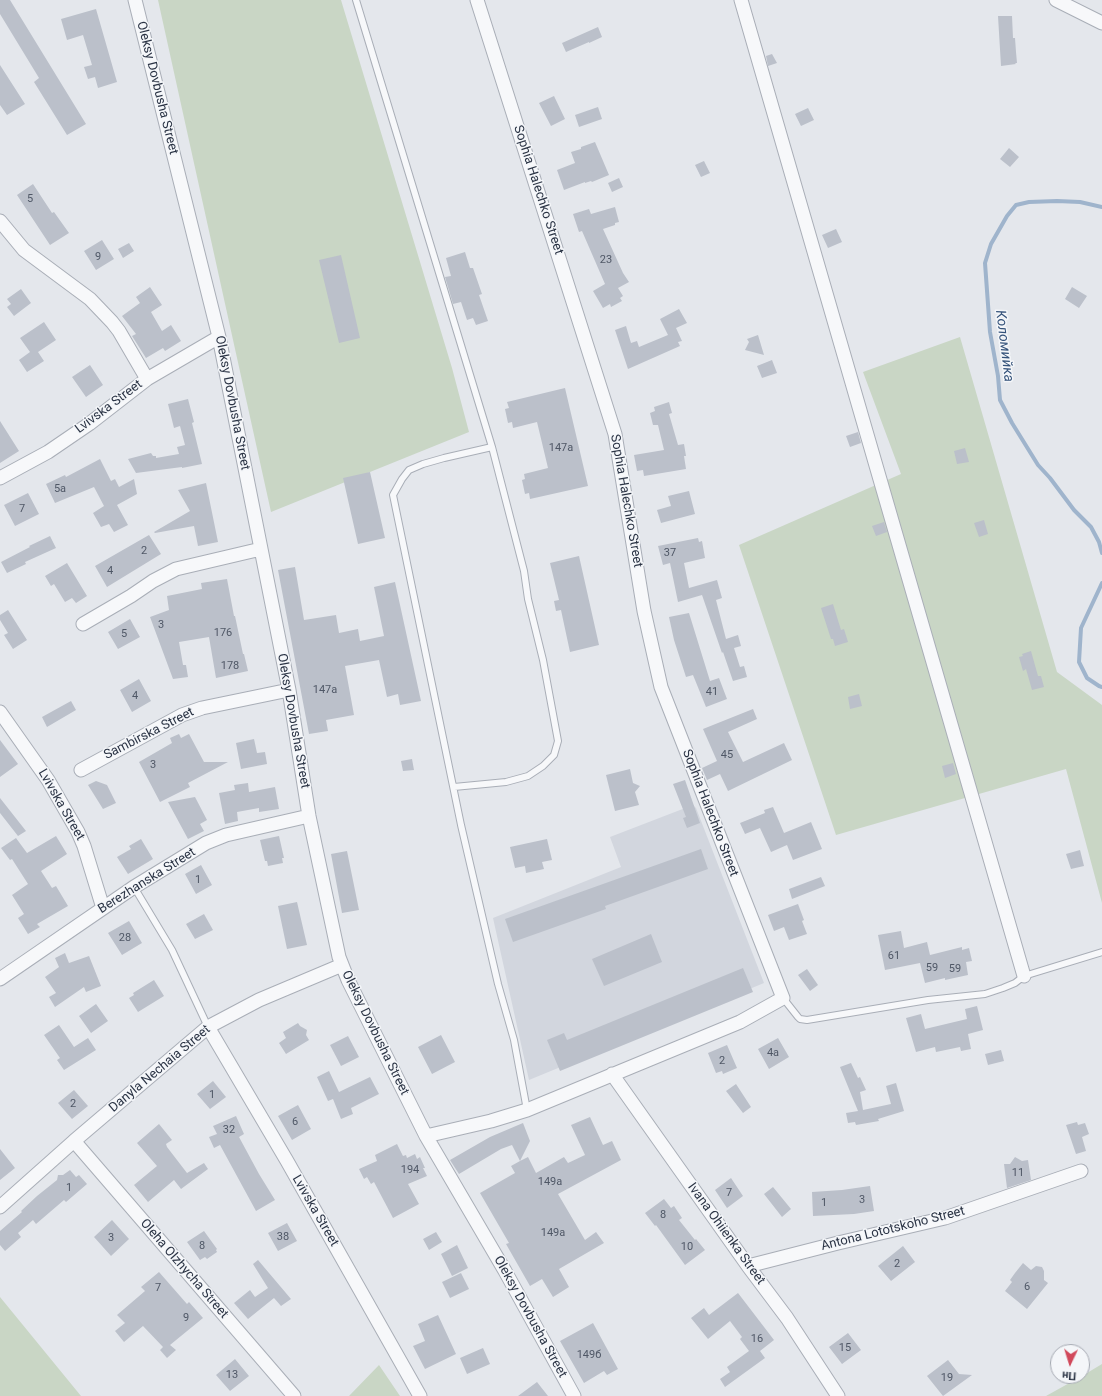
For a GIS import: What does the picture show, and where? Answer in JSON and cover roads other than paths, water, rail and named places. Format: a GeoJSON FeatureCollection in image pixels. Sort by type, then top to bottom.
{"type":"FeatureCollection","features":[{"type":"Feature","properties":{"kind":"street","name":"Oleksy Dovbusha Street"},"geometry":{"type":"LineString","coordinates":[[135,0],[219,337],[289,690],[309,816],[336,947],[342,965],[426,1136],[505,1271],[574,1396]]}},
{"type":"Feature","properties":{"kind":"street","name":"Sophia Halechko Street"},"geometry":{"type":"LineString","coordinates":[[477,0],[615,434],[644,611],[661,687],[783,998]]}},
{"type":"Feature","properties":{"kind":"street"},"geometry":{"type":"LineString","coordinates":[[741,0],[1024,976]]}},
{"type":"Feature","properties":{"kind":"street"},"geometry":{"type":"LineString","coordinates":[[1056,0],[1102,23]]}},
{"type":"Feature","properties":{"kind":"street"},"geometry":{"type":"LineString","coordinates":[[0,221],[24,250],[90,299],[114,324],[147,379]]}},
{"type":"Feature","properties":{"kind":"street","name":"Lvivska Street"},"geometry":{"type":"LineString","coordinates":[[0,478],[54,448],[89,424],[147,379],[219,337]]}},
{"type":"Feature","properties":{"kind":"street"},"geometry":{"type":"LineString","coordinates":[[83,624],[153,581],[176,569],[261,549]]}},
{"type":"Feature","properties":{"kind":"street","name":"Sambirska Street"},"geometry":{"type":"LineString","coordinates":[[81,770],[182,715],[202,708],[289,690]]}},
{"type":"Feature","properties":{"kind":"street","name":"Lvivska Street"},"geometry":{"type":"LineString","coordinates":[[0,712],[48,780],[78,832],[84,846],[103,908]]}},
{"type":"Feature","properties":{"kind":"street","name":"Berezhanska Street"},"geometry":{"type":"LineString","coordinates":[[0,979],[134,887],[206,843],[226,835],[309,816]]}},
{"type":"Feature","properties":{"kind":"street","name":"Danyla Nechaia Street"},"geometry":{"type":"LineString","coordinates":[[0,1207],[74,1141],[208,1027],[259,1000],[342,965]]}},
{"type":"Feature","properties":{"kind":"street"},"geometry":{"type":"LineString","coordinates":[[426,1136],[491,1121],[527,1110],[740,1022],[783,998]]}},
{"type":"Feature","properties":{"kind":"street","name":"Lvivska Street"},"geometry":{"type":"LineString","coordinates":[[208,1027],[287,1161],[420,1396]]}},
{"type":"Feature","properties":{"kind":"street","name":"Ivana Ohiienka Street"},"geometry":{"type":"LineString","coordinates":[[612,1074],[786,1318],[838,1396]]}},
{"type":"Feature","properties":{"kind":"street","name":"Oleha Olzhycha Street"},"geometry":{"type":"LineString","coordinates":[[74,1141],[294,1396]]}},
{"type":"Feature","properties":{"kind":"street","name":"Antona Lototskoho Street"},"geometry":{"type":"LineString","coordinates":[[748,1266],[945,1218],[1081,1171]]}},
{"type":"Feature","properties":{"kind":"lane"},"geometry":{"type":"LineString","coordinates":[[356,0],[492,447],[524,571],[528,599],[558,741],[554,755],[543,766],[528,776],[506,782],[454,787]]}},
{"type":"Feature","properties":{"kind":"lane"},"geometry":{"type":"LineString","coordinates":[[492,447],[444,458],[409,470],[393,495],[461,825],[489,946],[514,1040],[527,1110]]}},
{"type":"Feature","properties":{"kind":"lane"},"geometry":{"type":"LineString","coordinates":[[134,887],[172,950],[208,1027]]}},
{"type":"Feature","properties":{"kind":"lane"},"geometry":{"type":"LineString","coordinates":[[783,998],[800,1019],[807,1020],[928,1000],[985,994],[1003,988],[1024,976],[1102,952]]}},
{"type":"Feature","properties":{"kind":"waterway","name":"Коломийка"},"geometry":{"type":"LineString","coordinates":[[1102,207],[1080,202],[1057,201],[1029,202],[1016,205],[1007,216],[991,244],[985,263],[990,332],[998,376],[1000,400],[1012,423],[1038,465],[1050,478],[1074,510],[1091,527],[1099,542],[1102,553]]}},
{"type":"Feature","properties":{"kind":"waterway","name":"Коломийка"},"geometry":{"type":"LineString","coordinates":[[1102,583],[1081,628],[1079,662],[1087,678],[1102,687]]}}]}
